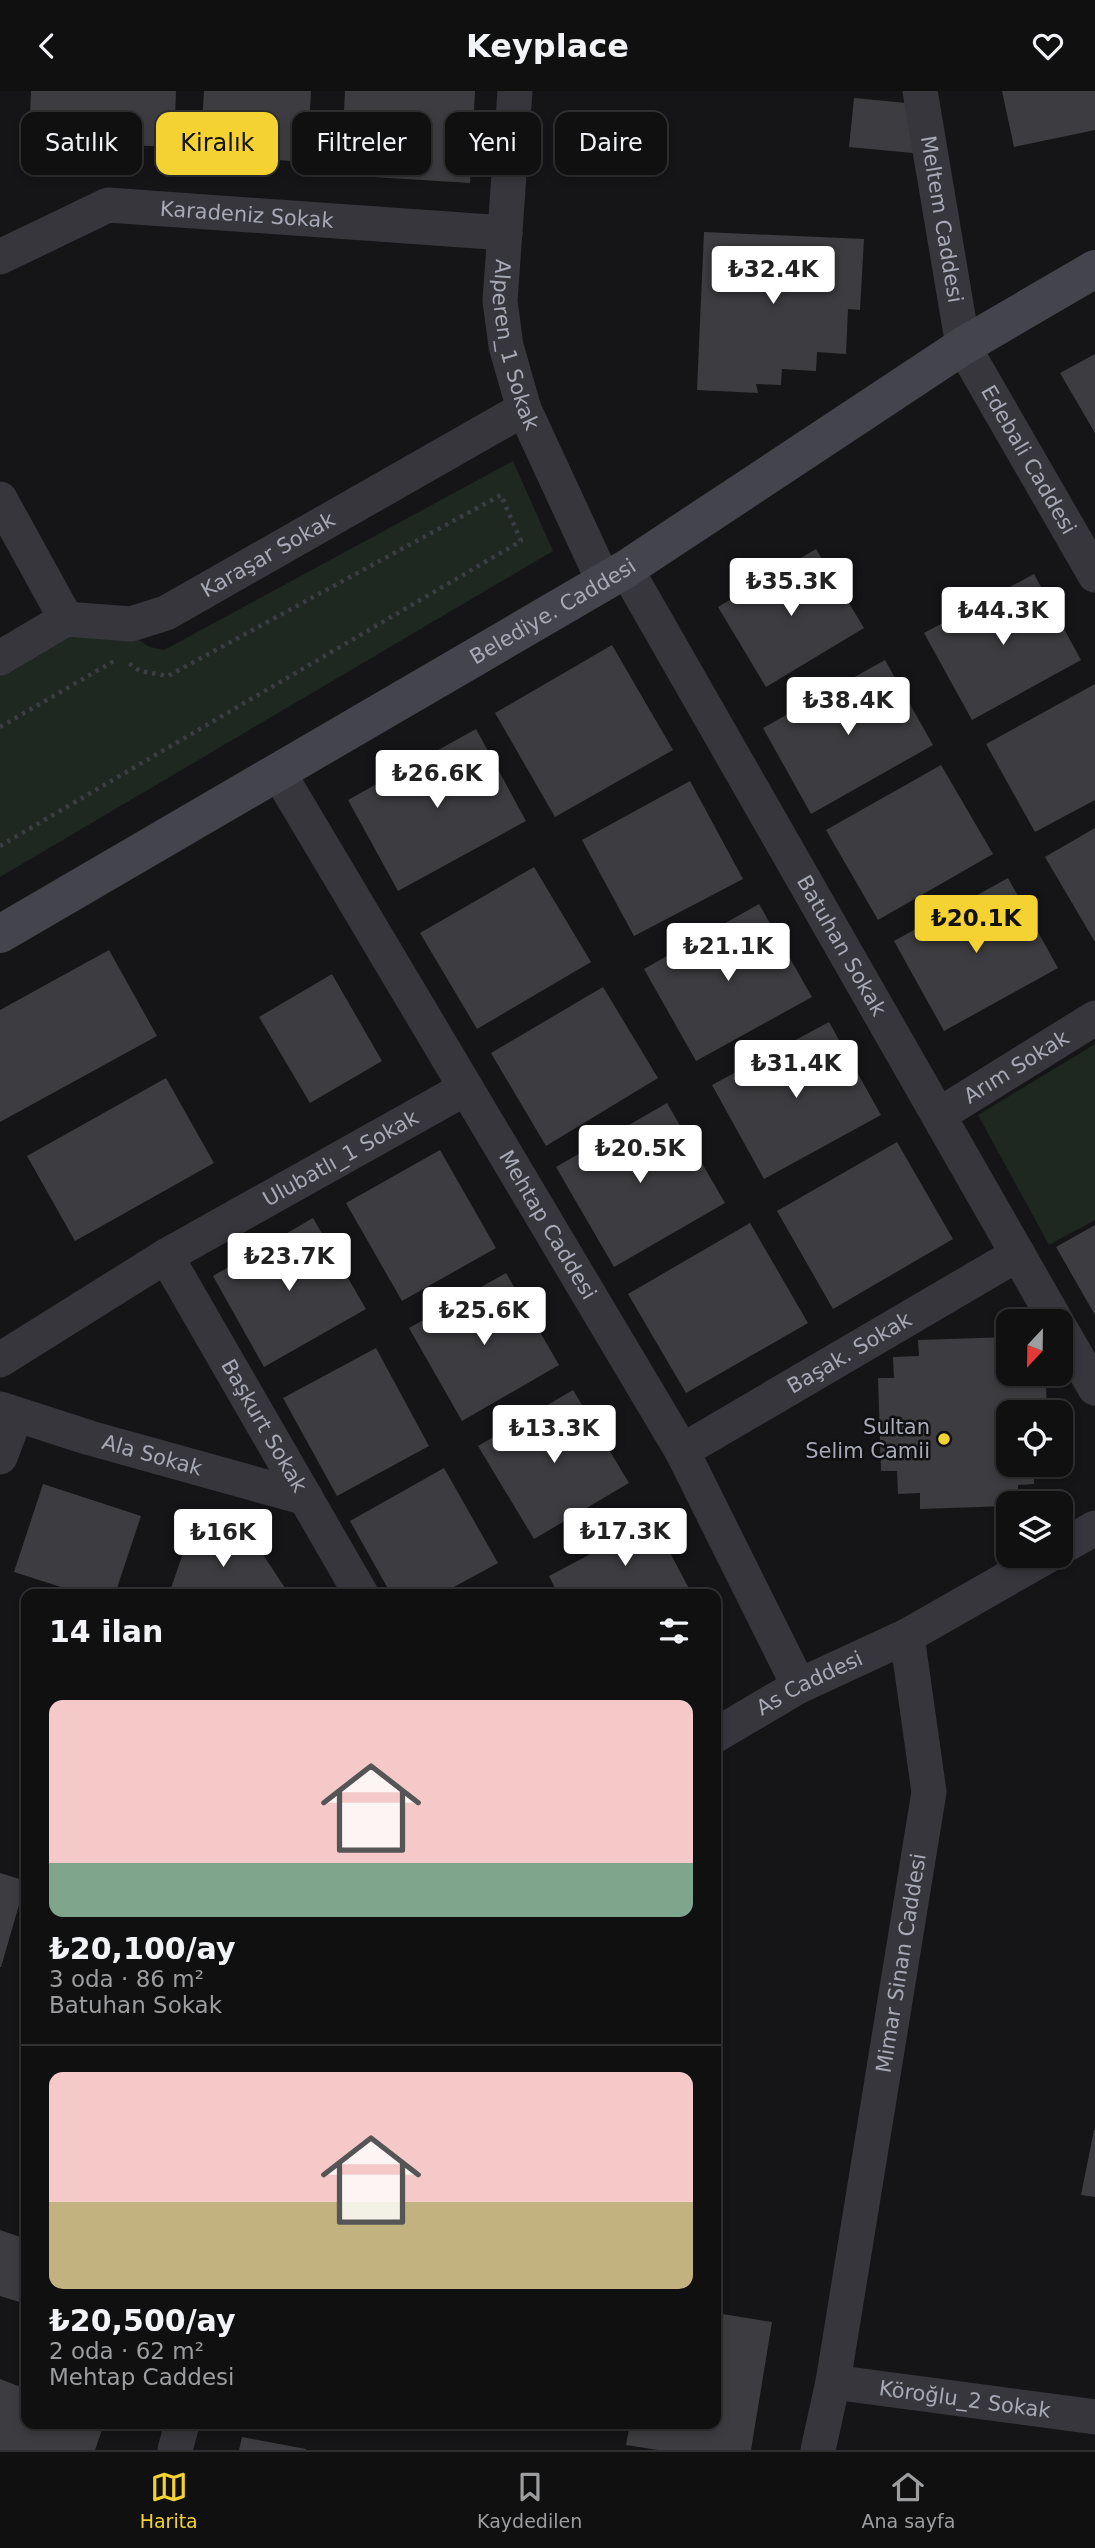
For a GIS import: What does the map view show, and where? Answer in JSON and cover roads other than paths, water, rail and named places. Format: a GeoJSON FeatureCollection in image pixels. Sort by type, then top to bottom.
{"type":"FeatureCollection","features":[{"type":"Feature","properties":{"kind":"street","name":"Alperen_1 Sokak"},"geometry":{"type":"LineString","coordinates":[[514,91],[500,301],[506,346],[514,382],[524,409],[615,575]]}},
{"type":"Feature","properties":{"kind":"street","name":"Meltem Caddesi"},"geometry":{"type":"LineString","coordinates":[[920,91],[963,346]]}},
{"type":"Feature","properties":{"kind":"street","name":"Karadeniz Sokak"},"geometry":{"type":"LineString","coordinates":[[0,257],[108,205],[505,233]]}},
{"type":"Feature","properties":{"kind":"street","name":"Belediye. Caddesi"},"geometry":{"type":"LineString","coordinates":[[0,934],[615,575],[963,346],[1095,269]]}},
{"type":"Feature","properties":{"kind":"street","name":"Edebali Caddesi"},"geometry":{"type":"LineString","coordinates":[[963,346],[1095,575]]}},
{"type":"Feature","properties":{"kind":"street","name":"Karaşar Sokak"},"geometry":{"type":"LineString","coordinates":[[66,619],[131,624],[166,613],[524,409]]}},
{"type":"Feature","properties":{"kind":"street"},"geometry":{"type":"LineString","coordinates":[[0,499],[66,619],[0,658]]}},
{"type":"Feature","properties":{"kind":"street","name":"Batuhan Sokak"},"geometry":{"type":"LineString","coordinates":[[615,575],[939,1115],[1049,1309]]}},
{"type":"Feature","properties":{"kind":"street","name":"Mehtap Caddesi"},"geometry":{"type":"LineString","coordinates":[[278,772],[682,1451],[799,1686]]}},
{"type":"Feature","properties":{"kind":"street","name":"Arım Sokak"},"geometry":{"type":"LineString","coordinates":[[939,1115],[1095,1018]]}},
{"type":"Feature","properties":{"kind":"street","name":"Ulubatlı_1 Sokak"},"geometry":{"type":"LineString","coordinates":[[0,1360],[166,1256],[466,1089]]}},
{"type":"Feature","properties":{"kind":"street","name":"Başak. Sokak"},"geometry":{"type":"LineString","coordinates":[[682,1451],[1018,1254]]}},
{"type":"Feature","properties":{"kind":"street","name":"Başkurt Sokak"},"geometry":{"type":"LineString","coordinates":[[166,1256],[358,1589]]}},
{"type":"Feature","properties":{"kind":"street"},"geometry":{"type":"LineString","coordinates":[[1073,1350],[1095,1388]]}},
{"type":"Feature","properties":{"kind":"street"},"geometry":{"type":"LineString","coordinates":[[0,1457],[8,1412]]}},
{"type":"Feature","properties":{"kind":"street","name":"Ala Sokak"},"geometry":{"type":"LineString","coordinates":[[8,1412],[148,1455],[306,1498]]}},
{"type":"Feature","properties":{"kind":"street"},"geometry":{"type":"LineString","coordinates":[[1073,1541],[1095,1528]]}},
{"type":"Feature","properties":{"kind":"street"},"geometry":{"type":"LineString","coordinates":[[907,1636],[1026,1568]]}},
{"type":"Feature","properties":{"kind":"street","name":"As Caddesi"},"geometry":{"type":"LineString","coordinates":[[721,1732],[799,1686],[907,1636]]}},
{"type":"Feature","properties":{"kind":"street","name":"Mimar Sinan Caddesi"},"geometry":{"type":"LineString","coordinates":[[818,2450],[833,2382],[929,1792],[907,1636]]}},
{"type":"Feature","properties":{"kind":"street","name":"Köroğlu_2 Sokak"},"geometry":{"type":"LineString","coordinates":[[833,2382],[1095,2417]]}},
{"type":"Feature","properties":{"kind":"street"},"geometry":{"type":"LineString","coordinates":[[175,2450],[181,2429]]}},
{"type":"Feature","properties":{"kind":"place","name":"Sultan Selim Camii"},"geometry":{"type":"Point","coordinates":[944,1439]}}]}
